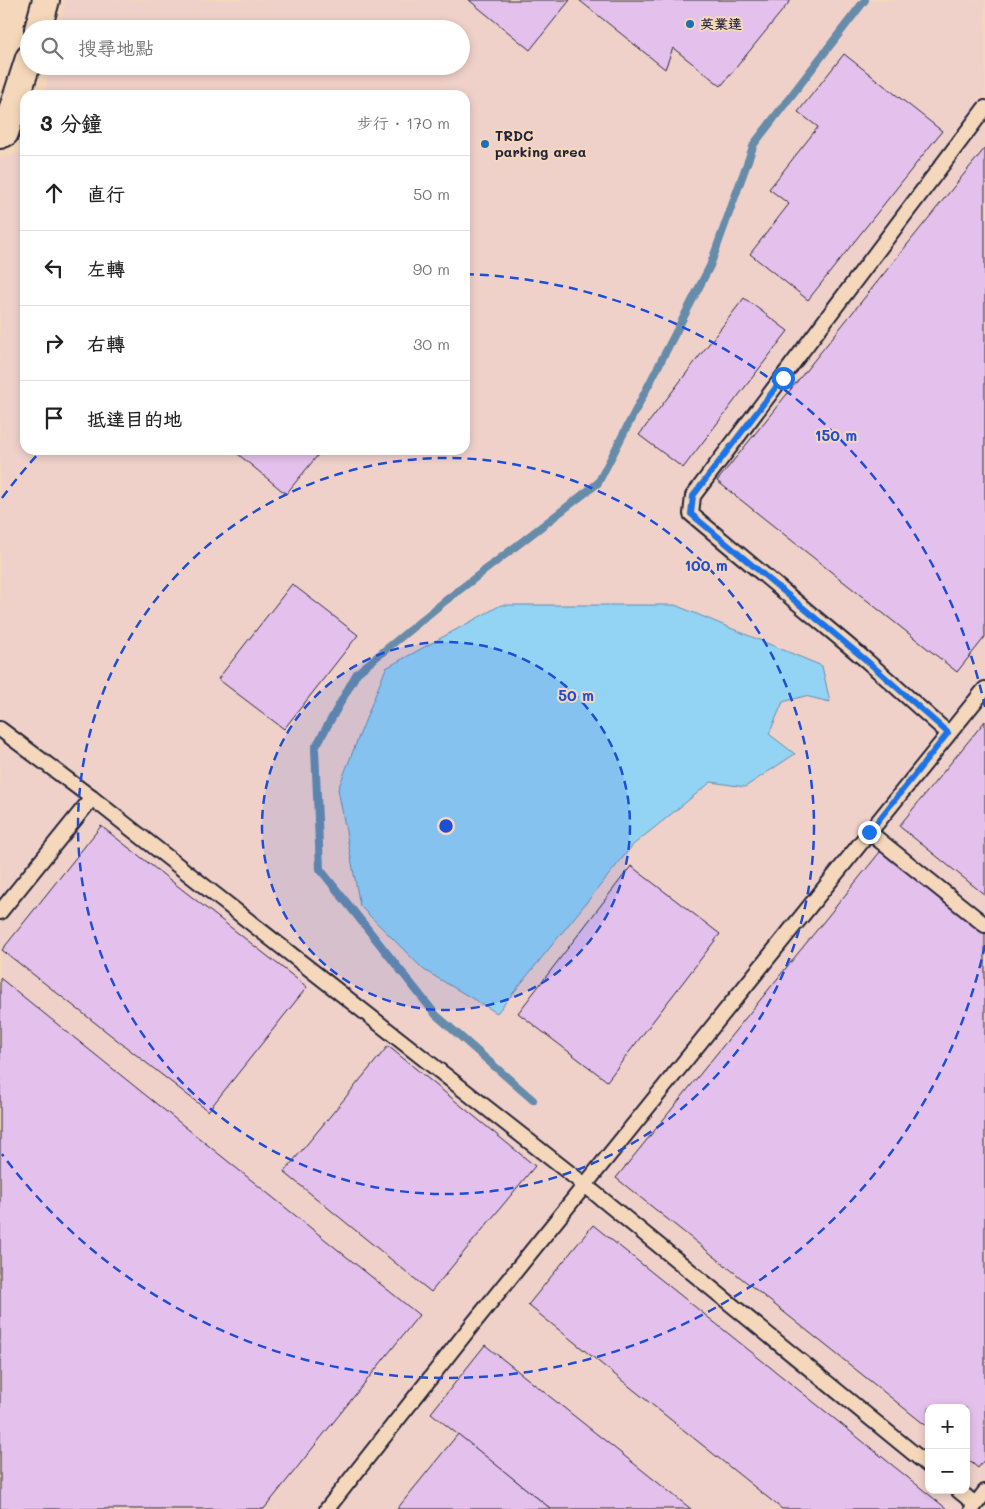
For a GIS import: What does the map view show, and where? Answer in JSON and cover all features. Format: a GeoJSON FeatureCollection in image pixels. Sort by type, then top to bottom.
{"type":"FeatureCollection","features":[{"type":"Feature","properties":{"kind":"street"},"geometry":{"type":"LineString","coordinates":[[40,20],[46,0]]}},
{"type":"Feature","properties":{"kind":"street"},"geometry":{"type":"LineString","coordinates":[[0,135],[5,134],[24,75]]}},
{"type":"Feature","properties":{"kind":"lane"},"geometry":{"type":"LineString","coordinates":[[948,733],[867,661],[691,514],[693,496],[985,108]]}},
{"type":"Feature","properties":{"kind":"lane"},"geometry":{"type":"LineString","coordinates":[[327,1509],[472,1325],[985,689]]}},
{"type":"Feature","properties":{"kind":"lane"},"geometry":{"type":"LineString","coordinates":[[0,729],[92,798],[586,1186],[925,1463]]}},
{"type":"Feature","properties":{"kind":"lane"},"geometry":{"type":"LineString","coordinates":[[0,912],[92,798]]}},
{"type":"Feature","properties":{"kind":"lane"},"geometry":{"type":"LineString","coordinates":[[869,832],[985,925]]}},
{"type":"Feature","properties":{"kind":"lane"},"geometry":{"type":"LineString","coordinates":[[962,1494],[974,1507],[985,1492]]}},
{"type":"Feature","properties":{"kind":"shaded area"},"geometry":{"type":"Polygon","coordinates":[[[65,0],[985,0],[985,1509],[0,1509],[0,158],[20,153],[20,455],[470,455],[470,90],[45,90],[48,75],[470,75],[470,20],[61,20],[65,0]]]}},
{"type":"Feature","properties":{"kind":"water"},"geometry":{"type":"Polygon","coordinates":[[[501,605],[675,605],[822,666],[830,702],[805,696],[783,702],[769,734],[795,754],[745,787],[711,782],[633,845],[497,1013],[424,970],[360,906],[338,789],[386,668],[501,605]]]}},
{"type":"Feature","properties":{"kind":"building"},"geometry":{"type":"Polygon","coordinates":[[[469,0],[570,0],[530,50],[469,0]]]}},
{"type":"Feature","properties":{"kind":"building","name":"英業達"},"geometry":{"type":"Polygon","coordinates":[[[579,0],[791,0],[721,86],[673,48],[665,69],[579,0]]]}},
{"type":"Feature","properties":{"kind":"building"},"geometry":{"type":"Polygon","coordinates":[[[844,54],[942,131],[808,300],[750,254],[789,204],[769,189],[818,127],[798,112],[844,54]]]}},
{"type":"Feature","properties":{"kind":"building"},"geometry":{"type":"Polygon","coordinates":[[[985,148],[985,637],[957,672],[717,481],[985,148]]]}},
{"type":"Feature","properties":{"kind":"building"},"geometry":{"type":"Polygon","coordinates":[[[744,298],[788,331],[683,468],[639,435],[744,298]]]}},
{"type":"Feature","properties":{"kind":"building"},"geometry":{"type":"Polygon","coordinates":[[[239,455],[318,455],[286,494],[239,455]]]}},
{"type":"Feature","properties":{"kind":"building"},"geometry":{"type":"Polygon","coordinates":[[[292,584],[358,635],[284,729],[218,679],[292,584]]]}},
{"type":"Feature","properties":{"kind":"building"},"geometry":{"type":"Polygon","coordinates":[[[985,721],[985,895],[899,826],[985,721]]]}},
{"type":"Feature","properties":{"kind":"building"},"geometry":{"type":"Polygon","coordinates":[[[101,826],[307,987],[208,1111],[2,950],[101,826]]]}},
{"type":"Feature","properties":{"kind":"building"},"geometry":{"type":"Polygon","coordinates":[[[884,847],[985,928],[985,1459],[978,1468],[970,1461],[970,1404],[925,1404],[925,1425],[616,1178],[884,847]]]}},
{"type":"Feature","properties":{"kind":"building"},"geometry":{"type":"Polygon","coordinates":[[[631,866],[720,934],[607,1081],[518,1013],[631,866]]]}},
{"type":"Feature","properties":{"kind":"building"},"geometry":{"type":"Polygon","coordinates":[[[0,978],[419,1315],[264,1509],[0,1509],[0,978]]]}},
{"type":"Feature","properties":{"kind":"building"},"geometry":{"type":"Polygon","coordinates":[[[388,1046],[535,1166],[431,1292],[284,1172],[388,1046]]]}},
{"type":"Feature","properties":{"kind":"building"},"geometry":{"type":"Polygon","coordinates":[[[593,1225],[925,1491],[925,1494],[928,1494],[947,1509],[782,1509],[528,1305],[593,1225]]]}},
{"type":"Feature","properties":{"kind":"building"},"geometry":{"type":"Polygon","coordinates":[[[485,1345],[691,1509],[551,1509],[431,1413],[485,1345]]]}},
{"type":"Feature","properties":{"kind":"building"},"geometry":{"type":"Polygon","coordinates":[[[458,1434],[551,1509],[397,1509],[458,1434]]]}},
{"type":"Feature","properties":{"kind":"waterway"},"geometry":{"type":"LineString","coordinates":[[533,1100],[436,1015],[320,869],[315,748],[357,673],[445,601],[598,483],[710,266],[754,144],[865,0]]}},
{"type":"Feature","properties":{"kind":"place","name":"英業達"},"geometry":{"type":"Point","coordinates":[690,24]}},
{"type":"Feature","properties":{"kind":"place","name":"TRDC parking area"},"geometry":{"type":"Point","coordinates":[485,144]}},
{"type":"Feature","properties":{"kind":"route"},"geometry":{"type":"LineString","coordinates":[[783,378],[693,496],[691,514],[867,661],[948,733],[869,832]]}}]}
